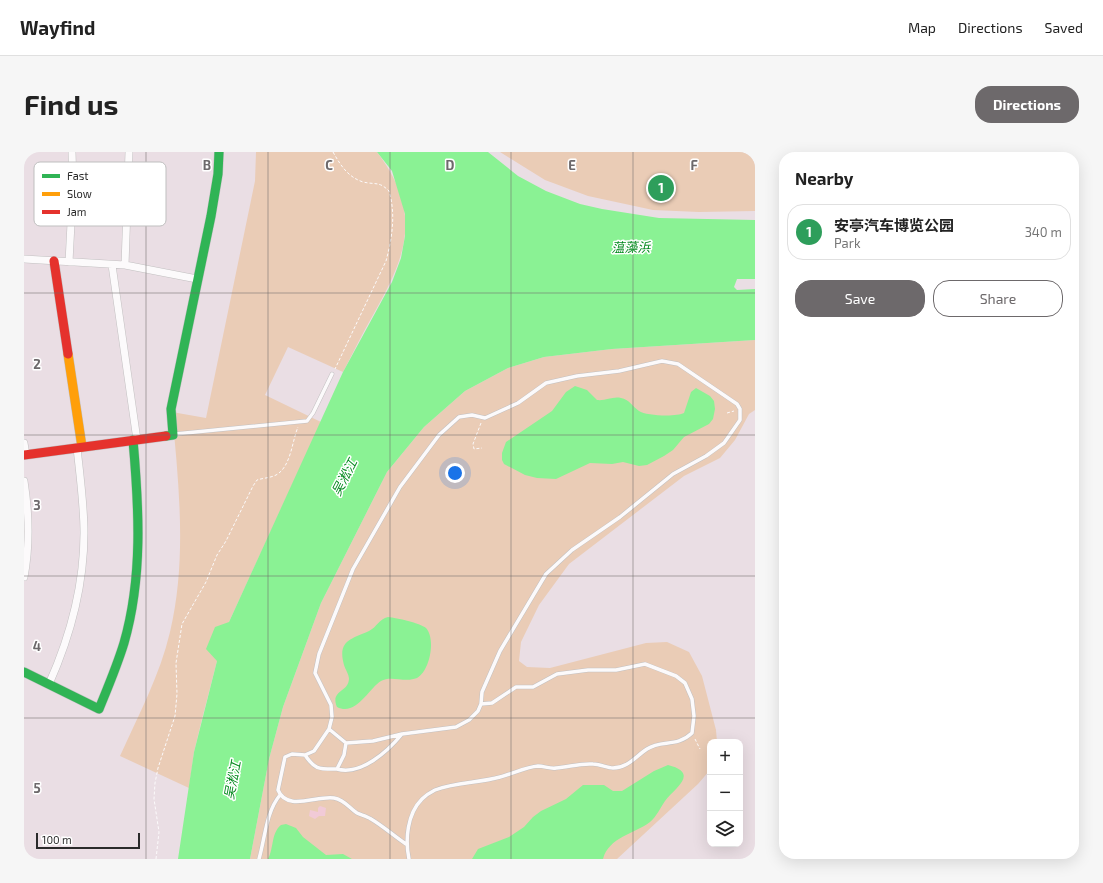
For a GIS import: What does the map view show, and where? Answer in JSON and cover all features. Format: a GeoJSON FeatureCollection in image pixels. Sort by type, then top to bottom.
{"type":"FeatureCollection","features":[{"type":"Feature","properties":{"kind":"street"},"geometry":{"type":"LineString","coordinates":[[72,152],[72,162]]}},
{"type":"Feature","properties":{"kind":"street"},"geometry":{"type":"LineString","coordinates":[[129,152],[129,162]]}},
{"type":"Feature","properties":{"kind":"street"},"geometry":{"type":"LineString","coordinates":[[24,443],[25,455],[173,435],[172,409],[211,216],[218,174],[219,152]]}},
{"type":"Feature","properties":{"kind":"street"},"geometry":{"type":"LineString","coordinates":[[69,262],[71,226]]}},
{"type":"Feature","properties":{"kind":"street"},"geometry":{"type":"LineString","coordinates":[[125,265],[126,226]]}},
{"type":"Feature","properties":{"kind":"street"},"geometry":{"type":"LineString","coordinates":[[24,259],[125,265],[197,280]]}},
{"type":"Feature","properties":{"kind":"street"},"geometry":{"type":"LineString","coordinates":[[49,684],[69,636],[83,558],[84,515],[79,448],[54,261]]}},
{"type":"Feature","properties":{"kind":"street"},"geometry":{"type":"LineString","coordinates":[[24,672],[100,709],[121,655],[134,605],[140,540],[140,508],[135,440],[112,265]]}},
{"type":"Feature","properties":{"kind":"street"},"geometry":{"type":"LineString","coordinates":[[24,481],[28,533],[27,561],[24,577]]}},
{"type":"Feature","properties":{"kind":"lane"},"geometry":{"type":"LineString","coordinates":[[329,729],[346,742],[373,741],[402,734],[456,727],[468,720],[478,711],[481,704],[482,692],[500,651],[546,574],[572,550],[620,517],[673,474],[706,456],[724,443],[740,420],[740,409],[731,399],[678,364],[662,361],[618,371],[577,376],[546,383],[518,403],[485,418],[472,415],[459,417],[439,435],[400,487],[353,570],[319,654],[315,673],[331,705],[332,717],[329,729],[314,751],[305,755],[292,754],[285,757],[278,790],[280,795],[287,800],[297,802],[333,798],[343,801],[356,812],[370,818],[406,844]]}},
{"type":"Feature","properties":{"kind":"lane"},"geometry":{"type":"LineString","coordinates":[[173,435],[300,423],[310,419],[332,374]]}},
{"type":"Feature","properties":{"kind":"lane"},"geometry":{"type":"LineString","coordinates":[[409,859],[406,844],[409,826],[415,808],[422,798],[435,790],[501,777],[538,766],[555,769],[578,764],[593,764],[613,768],[624,766],[637,759],[648,748],[678,742],[692,733],[694,716],[692,699],[685,683],[676,676],[645,664],[616,670],[588,670],[557,674],[533,687],[516,687],[492,703],[481,704]]}},
{"type":"Feature","properties":{"kind":"lane"},"geometry":{"type":"LineString","coordinates":[[305,755],[311,764],[319,769],[337,769],[345,771],[368,764],[393,744],[402,734]]}},
{"type":"Feature","properties":{"kind":"lane"},"geometry":{"type":"LineString","coordinates":[[337,769],[344,755],[346,742]]}},
{"type":"Feature","properties":{"kind":"lane"},"geometry":{"type":"LineString","coordinates":[[259,859],[268,823],[276,801],[280,795]]}},
{"type":"Feature","properties":{"kind":"path"},"geometry":{"type":"LineString","coordinates":[[332,374],[386,261],[390,246],[393,215],[389,191],[377,183],[363,182],[351,177],[333,152]]}},
{"type":"Feature","properties":{"kind":"path"},"geometry":{"type":"LineString","coordinates":[[727,413],[740,409]]}},
{"type":"Feature","properties":{"kind":"path"},"geometry":{"type":"LineString","coordinates":[[482,448],[474,449],[473,444],[479,427],[485,418]]}},
{"type":"Feature","properties":{"kind":"path"},"geometry":{"type":"LineString","coordinates":[[156,859],[159,832],[154,799],[155,783],[158,768],[175,716],[177,694],[176,663],[182,624],[253,486],[257,480],[276,475],[286,464],[300,423]]}},
{"type":"Feature","properties":{"kind":"path"},"geometry":{"type":"LineString","coordinates":[[692,733],[700,749]]}},
{"type":"Feature","properties":{"kind":"shaded area"},"geometry":{"type":"Polygon","coordinates":[[[256,152],[377,152],[391,174],[401,195],[405,215],[405,234],[401,253],[394,273],[343,372],[288,347],[265,395],[321,422],[229,622],[217,661],[194,752],[189,788],[120,756],[148,695],[166,648],[175,605],[180,550],[180,523],[172,412],[206,418],[255,181],[256,152]]]}},
{"type":"Feature","properties":{"kind":"shaded area"},"geometry":{"type":"Polygon","coordinates":[[[500,152],[755,152],[755,211],[699,212],[653,210],[588,196],[545,180],[500,152]]]}},
{"type":"Feature","properties":{"kind":"shaded area"},"geometry":{"type":"Polygon","coordinates":[[[755,340],[755,410],[749,414],[735,440],[720,458],[684,476],[569,564],[539,605],[521,642],[519,661],[527,667],[550,668],[646,643],[667,642],[689,652],[702,676],[716,730],[717,739],[707,739],[707,774],[698,784],[617,859],[250,859],[269,759],[283,707],[321,603],[387,472],[424,427],[465,391],[508,368],[544,357],[612,349],[755,340]]]}},
{"type":"Feature","properties":{"kind":"sand"},"geometry":{"type":"Polygon","coordinates":[[[320,806],[326,808],[325,816],[319,816],[315,819],[309,816],[310,810],[318,812],[318,808],[320,806]]]}},
{"type":"Feature","properties":{"kind":"water"},"geometry":{"type":"Polygon","coordinates":[[[377,152],[488,152],[518,176],[546,191],[580,204],[659,218],[755,220],[755,279],[737,279],[734,287],[737,290],[755,289],[755,340],[612,349],[544,357],[508,368],[465,391],[424,427],[387,472],[321,603],[283,707],[269,759],[250,859],[178,859],[194,752],[217,661],[206,649],[215,627],[229,622],[343,372],[392,282],[401,258],[405,236],[405,214],[392,171],[377,152]]]}},
{"type":"Feature","properties":{"kind":"water"},"geometry":{"type":"Polygon","coordinates":[[[575,386],[587,390],[597,400],[621,398],[631,403],[643,413],[662,415],[684,413],[691,392],[696,388],[710,396],[714,401],[715,409],[713,419],[709,424],[684,437],[673,450],[647,465],[639,466],[623,462],[612,464],[590,463],[556,479],[537,478],[525,475],[504,464],[502,460],[502,453],[506,442],[552,411],[566,392],[575,386]]]}},
{"type":"Feature","properties":{"kind":"water"},"geometry":{"type":"Polygon","coordinates":[[[388,617],[414,623],[426,628],[431,639],[431,647],[425,669],[417,678],[408,680],[385,679],[376,685],[356,705],[344,709],[337,707],[335,701],[337,694],[346,687],[349,679],[342,657],[344,645],[352,639],[369,631],[382,619],[388,617]]]}},
{"type":"Feature","properties":{"kind":"water"},"geometry":{"type":"Polygon","coordinates":[[[668,765],[677,768],[682,772],[684,776],[679,786],[665,801],[657,815],[650,822],[616,841],[606,852],[603,859],[472,859],[478,849],[509,837],[524,827],[541,811],[566,799],[583,785],[604,785],[613,791],[622,791],[654,771],[668,765]]]}},
{"type":"Feature","properties":{"kind":"water"},"geometry":{"type":"Polygon","coordinates":[[[286,824],[296,828],[303,837],[326,855],[343,854],[352,859],[268,859],[274,836],[278,828],[281,825],[286,824]]]}},
{"type":"Feature","properties":{"kind":"traffic: fast"},"geometry":{"type":"LineString","coordinates":[[166,436],[173,435],[171,409],[211,216],[218,174],[219,152]]}},
{"type":"Feature","properties":{"kind":"traffic: fast"},"geometry":{"type":"LineString","coordinates":[[24,672],[99,709],[124,643],[134,593],[137,568],[138,517],[133,440]]}},
{"type":"Feature","properties":{"kind":"traffic: slow"},"geometry":{"type":"LineString","coordinates":[[68,354],[82,447]]}},
{"type":"Feature","properties":{"kind":"traffic: jam"},"geometry":{"type":"LineString","coordinates":[[54,261],[68,354]]}},
{"type":"Feature","properties":{"kind":"traffic: jam"},"geometry":{"type":"LineString","coordinates":[[24,455],[166,436]]}},
{"type":"Feature","properties":{"kind":"place","name":"安亭汽车博览公园"},"geometry":{"type":"Point","coordinates":[661,188]}},
{"type":"Feature","properties":{"kind":"water label","name":"蕰藻浜"},"geometry":{"type":"Point","coordinates":[631,247]}},
{"type":"Feature","properties":{"kind":"water label","name":"吴淞江"},"geometry":{"type":"Point","coordinates":[344,477]}},
{"type":"Feature","properties":{"kind":"water label","name":"吴淞江"},"geometry":{"type":"Point","coordinates":[232,780]}}]}
